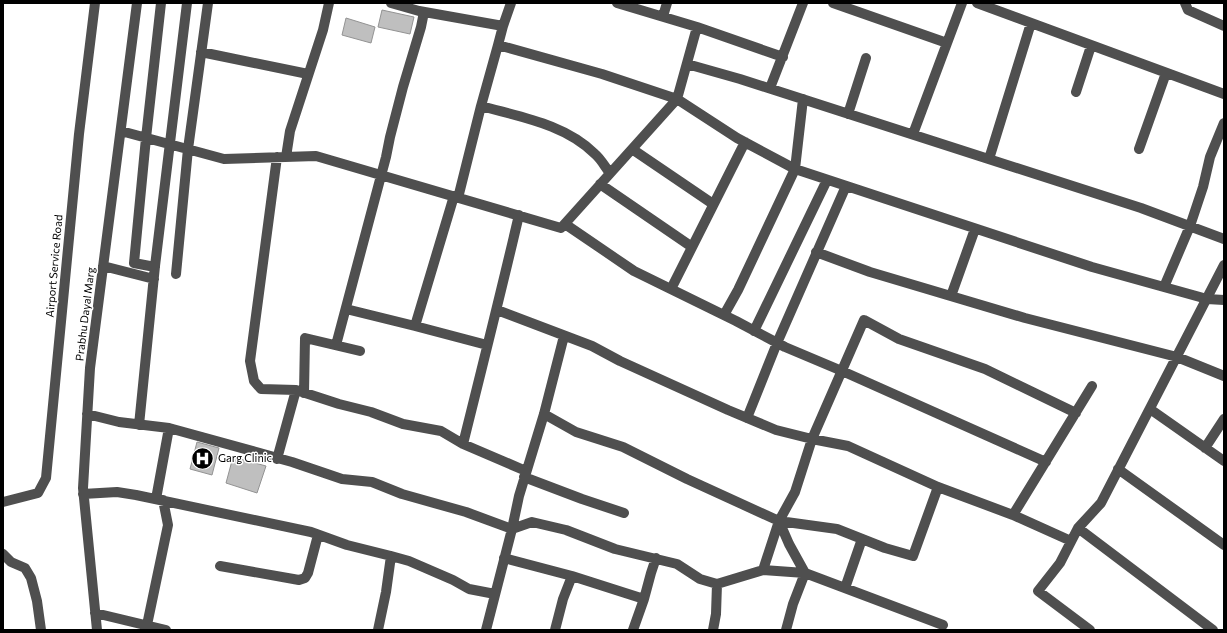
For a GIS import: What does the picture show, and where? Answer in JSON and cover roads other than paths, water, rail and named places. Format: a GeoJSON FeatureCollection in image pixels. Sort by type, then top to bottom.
{"type":"FeatureCollection","features":[{"type":"Feature","properties":{"kind":"street","name":"Airport Service Road"},"geometry":{"type":"LineString","coordinates":[[3,502],[38,494],[46,478],[79,134],[95,3]]}},
{"type":"Feature","properties":{"kind":"street","name":"Prabhu Dayal Marg"},"geometry":{"type":"LineString","coordinates":[[97,630],[83,494],[87,414],[90,368],[137,3]]}},
{"type":"Feature","properties":{"kind":"street"},"geometry":{"type":"LineString","coordinates":[[155,267],[134,263],[161,3]]}},
{"type":"Feature","properties":{"kind":"street"},"geometry":{"type":"LineString","coordinates":[[139,425],[155,267],[187,3]]}},
{"type":"Feature","properties":{"kind":"street"},"geometry":{"type":"LineString","coordinates":[[176,274],[188,149],[208,3]]}},
{"type":"Feature","properties":{"kind":"street"},"geometry":{"type":"LineString","coordinates":[[329,3],[323,30],[281,157],[250,361],[254,381],[261,388],[300,391],[339,404],[371,412],[403,424],[441,431],[463,444],[525,474],[582,499],[624,513]]}},
{"type":"Feature","properties":{"kind":"street"},"geometry":{"type":"LineString","coordinates":[[390,3],[424,12],[503,26]]}},
{"type":"Feature","properties":{"kind":"street"},"geometry":{"type":"LineString","coordinates":[[415,326],[456,197],[503,26],[511,3]]}},
{"type":"Feature","properties":{"kind":"street"},"geometry":{"type":"LineString","coordinates":[[617,3],[697,27],[782,57]]}},
{"type":"Feature","properties":{"kind":"street"},"geometry":{"type":"LineString","coordinates":[[663,16],[667,3]]}},
{"type":"Feature","properties":{"kind":"street"},"geometry":{"type":"LineString","coordinates":[[770,88],[803,3]]}},
{"type":"Feature","properties":{"kind":"street"},"geometry":{"type":"LineString","coordinates":[[833,3],[947,43]]}},
{"type":"Feature","properties":{"kind":"street"},"geometry":{"type":"LineString","coordinates":[[913,134],[962,3]]}},
{"type":"Feature","properties":{"kind":"street"},"geometry":{"type":"LineString","coordinates":[[977,3],[994,6],[1031,23],[1224,94]]}},
{"type":"Feature","properties":{"kind":"street"},"geometry":{"type":"LineString","coordinates":[[1185,3],[1188,10],[1224,26]]}},
{"type":"Feature","properties":{"kind":"street"},"geometry":{"type":"LineString","coordinates":[[336,345],[424,12]]}},
{"type":"Feature","properties":{"kind":"street"},"geometry":{"type":"LineString","coordinates":[[989,159],[1031,23]]}},
{"type":"Feature","properties":{"kind":"street"},"geometry":{"type":"LineString","coordinates":[[121,131],[224,159],[316,156],[561,228],[677,99],[697,27]]}},
{"type":"Feature","properties":{"kind":"street"},"geometry":{"type":"LineString","coordinates":[[498,45],[602,74],[677,99],[744,142],[795,170],[1092,267],[1207,298],[1224,300]]}},
{"type":"Feature","properties":{"kind":"street"},"geometry":{"type":"LineString","coordinates":[[1076,92],[1092,46]]}},
{"type":"Feature","properties":{"kind":"street"},"geometry":{"type":"LineString","coordinates":[[201,52],[308,74]]}},
{"type":"Feature","properties":{"kind":"street"},"geometry":{"type":"LineString","coordinates":[[848,114],[866,58]]}},
{"type":"Feature","properties":{"kind":"street"},"geometry":{"type":"LineString","coordinates":[[687,64],[770,88],[1141,208],[1224,239]]}},
{"type":"Feature","properties":{"kind":"street"},"geometry":{"type":"LineString","coordinates":[[1139,149],[1166,73]]}},
{"type":"Feature","properties":{"kind":"street"},"geometry":{"type":"LineString","coordinates":[[724,315],[738,290],[795,170],[802,99]]}},
{"type":"Feature","properties":{"kind":"street"},"geometry":{"type":"LineString","coordinates":[[481,106],[523,116],[574,137],[596,154],[610,173]]}},
{"type":"Feature","properties":{"kind":"street"},"geometry":{"type":"LineString","coordinates":[[1164,287],[1190,226],[1203,187],[1210,157],[1224,123]]}},
{"type":"Feature","properties":{"kind":"street"},"geometry":{"type":"LineString","coordinates":[[671,289],[744,142]]}},
{"type":"Feature","properties":{"kind":"street"},"geometry":{"type":"LineString","coordinates":[[632,149],[713,204]]}},
{"type":"Feature","properties":{"kind":"street"},"geometry":{"type":"LineString","coordinates":[[754,331],[827,180]]}},
{"type":"Feature","properties":{"kind":"street"},"geometry":{"type":"LineString","coordinates":[[600,184],[692,247]]}},
{"type":"Feature","properties":{"kind":"street"},"geometry":{"type":"LineString","coordinates":[[748,418],[776,343],[846,186]]}},
{"type":"Feature","properties":{"kind":"street"},"geometry":{"type":"LineString","coordinates":[[463,444],[519,215]]}},
{"type":"Feature","properties":{"kind":"street"},"geometry":{"type":"LineString","coordinates":[[564,224],[634,270],[776,343],[1046,462]]}},
{"type":"Feature","properties":{"kind":"street"},"geometry":{"type":"LineString","coordinates":[[951,296],[975,229]]}},
{"type":"Feature","properties":{"kind":"street"},"geometry":{"type":"LineString","coordinates":[[816,252],[870,272],[1025,318],[1178,357],[1224,376]]}},
{"type":"Feature","properties":{"kind":"street"},"geometry":{"type":"LineString","coordinates":[[1090,630],[1038,591],[1060,563],[1078,528],[1101,503],[1178,357],[1224,265]]}},
{"type":"Feature","properties":{"kind":"street"},"geometry":{"type":"LineString","coordinates":[[103,266],[154,279]]}},
{"type":"Feature","properties":{"kind":"street"},"geometry":{"type":"LineString","coordinates":[[346,309],[487,346]]}},
{"type":"Feature","properties":{"kind":"street"},"geometry":{"type":"LineString","coordinates":[[497,310],[592,346],[776,430],[848,446],[938,487],[1013,515],[1071,541]]}},
{"type":"Feature","properties":{"kind":"street"},"geometry":{"type":"LineString","coordinates":[[763,570],[778,521],[795,492],[812,439],[864,320],[899,339],[985,369],[1076,413]]}},
{"type":"Feature","properties":{"kind":"street"},"geometry":{"type":"LineString","coordinates":[[486,630],[512,529],[518,496],[544,414],[564,336]]}},
{"type":"Feature","properties":{"kind":"street"},"geometry":{"type":"LineString","coordinates":[[277,458],[300,391],[305,338],[360,351]]}},
{"type":"Feature","properties":{"kind":"street"},"geometry":{"type":"LineString","coordinates":[[1013,515],[1092,386]]}},
{"type":"Feature","properties":{"kind":"street"},"geometry":{"type":"LineString","coordinates":[[1150,408],[1224,462]]}},
{"type":"Feature","properties":{"kind":"street"},"geometry":{"type":"LineString","coordinates":[[87,414],[119,422],[169,428],[277,458],[342,479],[372,482],[402,494],[466,512],[512,529],[532,522],[566,530],[615,549],[677,564],[700,579],[717,584],[763,570],[805,573],[943,624]]}},
{"type":"Feature","properties":{"kind":"street"},"geometry":{"type":"LineString","coordinates":[[544,414],[576,432],[623,447],[687,479],[778,521],[838,529],[885,548],[913,556],[938,487]]}},
{"type":"Feature","properties":{"kind":"street"},"geometry":{"type":"LineString","coordinates":[[1205,448],[1224,419]]}},
{"type":"Feature","properties":{"kind":"street"},"geometry":{"type":"LineString","coordinates":[[147,625],[168,526],[160,500],[169,428]]}},
{"type":"Feature","properties":{"kind":"street"},"geometry":{"type":"LineString","coordinates":[[1118,469],[1224,545]]}},
{"type":"Feature","properties":{"kind":"street"},"geometry":{"type":"LineString","coordinates":[[83,494],[117,492],[318,535],[347,545],[409,561],[453,580],[469,590],[495,594]]}},
{"type":"Feature","properties":{"kind":"street"},"geometry":{"type":"LineString","coordinates":[[778,521],[805,573]]}},
{"type":"Feature","properties":{"kind":"street"},"geometry":{"type":"LineString","coordinates":[[1078,528],[1213,630]]}},
{"type":"Feature","properties":{"kind":"street"},"geometry":{"type":"LineString","coordinates":[[220,566],[299,580],[305,578],[308,573],[318,535]]}},
{"type":"Feature","properties":{"kind":"street"},"geometry":{"type":"LineString","coordinates":[[845,588],[862,539]]}},
{"type":"Feature","properties":{"kind":"street"},"geometry":{"type":"LineString","coordinates":[[3,554],[11,562],[25,568],[31,578],[37,602],[41,630]]}},
{"type":"Feature","properties":{"kind":"street"},"geometry":{"type":"LineString","coordinates":[[378,630],[386,592],[391,556]]}},
{"type":"Feature","properties":{"kind":"street"},"geometry":{"type":"LineString","coordinates":[[504,558],[572,576],[644,599]]}},
{"type":"Feature","properties":{"kind":"street"},"geometry":{"type":"LineString","coordinates":[[633,630],[656,558]]}},
{"type":"Feature","properties":{"kind":"street"},"geometry":{"type":"LineString","coordinates":[[786,630],[793,604],[805,573]]}},
{"type":"Feature","properties":{"kind":"street"},"geometry":{"type":"LineString","coordinates":[[556,630],[563,599],[572,576]]}},
{"type":"Feature","properties":{"kind":"street"},"geometry":{"type":"LineString","coordinates":[[713,630],[716,614],[717,584]]}},
{"type":"Feature","properties":{"kind":"street"},"geometry":{"type":"LineString","coordinates":[[95,613],[166,630]]}},
{"type":"Feature","properties":{"kind":"place","name":"Garg Clinic"},"geometry":{"type":"Point","coordinates":[203,458]}}]}
